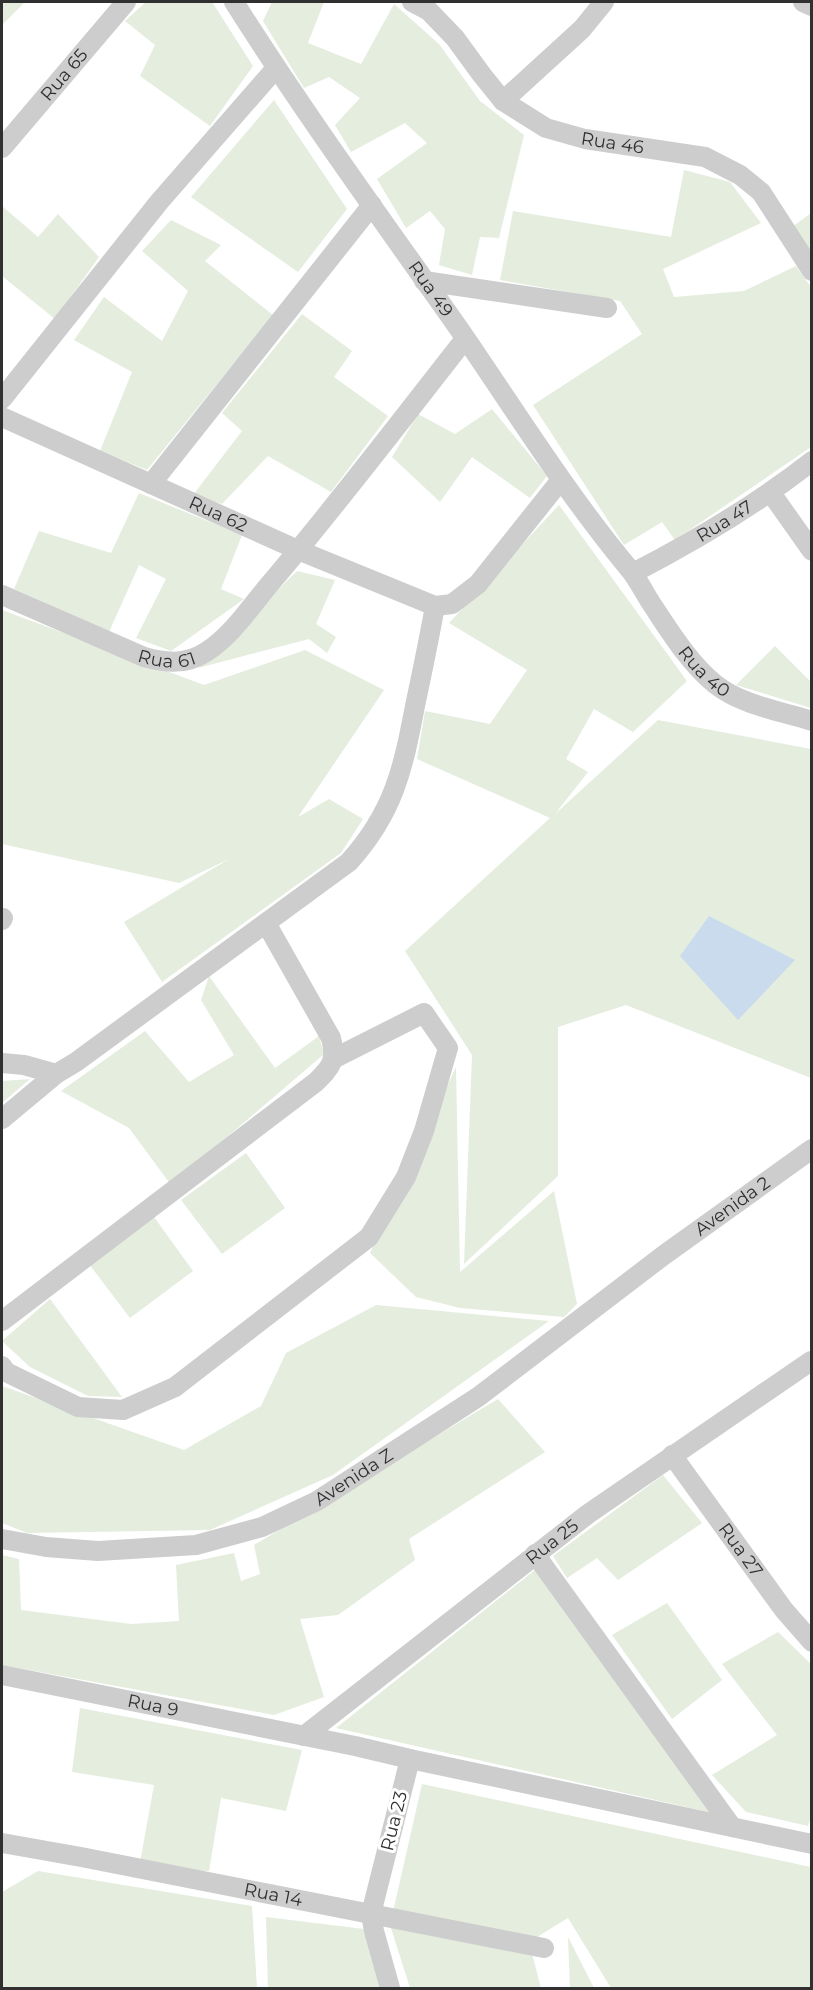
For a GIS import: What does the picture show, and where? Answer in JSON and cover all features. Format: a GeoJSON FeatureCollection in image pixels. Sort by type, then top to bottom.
{"type":"FeatureCollection","features":[{"type":"Feature","properties":{"kind":"street","name":"Rua 65"},"geometry":{"type":"LineString","coordinates":[[2,148],[126,2]]}},
{"type":"Feature","properties":{"kind":"street","name":"Rua 49"},"geometry":{"type":"LineString","coordinates":[[234,2],[276,68],[465,339],[560,481],[633,573]]}},
{"type":"Feature","properties":{"kind":"street","name":"Rua 46"},"geometry":{"type":"LineString","coordinates":[[412,2],[429,12],[455,38],[503,101],[546,128],[585,139],[705,157],[727,166],[760,192],[812,271]]}},
{"type":"Feature","properties":{"kind":"street"},"geometry":{"type":"LineString","coordinates":[[503,101],[582,29],[604,2]]}},
{"type":"Feature","properties":{"kind":"street"},"geometry":{"type":"LineString","coordinates":[[803,2],[812,6]]}},
{"type":"Feature","properties":{"kind":"street"},"geometry":{"type":"LineString","coordinates":[[2,399],[159,202],[276,68]]}},
{"type":"Feature","properties":{"kind":"street"},"geometry":{"type":"LineString","coordinates":[[151,484],[372,205]]}},
{"type":"Feature","properties":{"kind":"street"},"geometry":{"type":"LineString","coordinates":[[424,280],[608,308]]}},
{"type":"Feature","properties":{"kind":"street","name":"Rua 61"},"geometry":{"type":"LineString","coordinates":[[2,595],[144,657],[162,662],[180,662],[197,657],[221,640],[239,622],[465,339]]}},
{"type":"Feature","properties":{"kind":"street","name":"Rua 62"},"geometry":{"type":"LineString","coordinates":[[2,417],[298,550],[435,606]]}},
{"type":"Feature","properties":{"kind":"street","name":"Rua 47"},"geometry":{"type":"LineString","coordinates":[[633,573],[667,556],[771,493],[812,461]]}},
{"type":"Feature","properties":{"kind":"street"},"geometry":{"type":"LineString","coordinates":[[2,1119],[56,1074],[76,1062],[350,862],[369,840],[386,812],[398,780],[408,746],[435,606],[452,604],[478,584],[560,481]]}},
{"type":"Feature","properties":{"kind":"street"},"geometry":{"type":"LineString","coordinates":[[771,493],[812,551]]}},
{"type":"Feature","properties":{"kind":"street","name":"Rua 40"},"geometry":{"type":"LineString","coordinates":[[633,573],[660,616],[698,668],[717,686],[747,701],[812,721]]}},
{"type":"Feature","properties":{"kind":"street"},"geometry":{"type":"LineString","coordinates":[[2,1321],[316,1082],[330,1068],[334,1049],[326,1026],[266,923]]}},
{"type":"Feature","properties":{"kind":"street"},"geometry":{"type":"LineString","coordinates":[[2,1366],[6,1372],[78,1407],[123,1410],[174,1387],[369,1237],[406,1177],[424,1131],[448,1048],[424,1013],[333,1059]]}},
{"type":"Feature","properties":{"kind":"street"},"geometry":{"type":"LineString","coordinates":[[2,1063],[24,1065],[56,1074]]}},
{"type":"Feature","properties":{"kind":"street","name":"Avenida 2"},"geometry":{"type":"LineString","coordinates":[[653,1264],[812,1149]]}},
{"type":"Feature","properties":{"kind":"street","name":"Avenida Z"},"geometry":{"type":"LineString","coordinates":[[2,1539],[46,1547],[98,1551],[196,1545],[262,1527],[317,1501],[478,1397],[653,1264]]}},
{"type":"Feature","properties":{"kind":"street","name":"Rua 25"},"geometry":{"type":"LineString","coordinates":[[304,1736],[588,1514],[811,1361]]}},
{"type":"Feature","properties":{"kind":"street","name":"Rua 27"},"geometry":{"type":"LineString","coordinates":[[672,1455],[784,1610],[812,1642]]}},
{"type":"Feature","properties":{"kind":"street"},"geometry":{"type":"LineString","coordinates":[[535,1554],[732,1827]]}},
{"type":"Feature","properties":{"kind":"street","name":"Rua 9"},"geometry":{"type":"LineString","coordinates":[[2,1675],[304,1736]]}},
{"type":"Feature","properties":{"kind":"street"},"geometry":{"type":"LineString","coordinates":[[304,1736],[812,1844]]}},
{"type":"Feature","properties":{"kind":"street","name":"Rua 23"},"geometry":{"type":"LineString","coordinates":[[390,1989],[371,1914],[410,1759]]}},
{"type":"Feature","properties":{"kind":"street","name":"Rua 14"},"geometry":{"type":"LineString","coordinates":[[2,1843],[544,1948]]}},
{"type":"Feature","properties":{"kind":"green space"},"geometry":{"type":"Polygon","coordinates":[[[2,2],[25,2],[2,25],[2,2]]]}},
{"type":"Feature","properties":{"kind":"green space"},"geometry":{"type":"Polygon","coordinates":[[[146,2],[212,2],[253,66],[210,126],[140,76],[155,45],[125,21],[146,2]]]}},
{"type":"Feature","properties":{"kind":"green space"},"geometry":{"type":"Polygon","coordinates":[[[272,2],[324,2],[308,43],[361,64],[394,4],[439,44],[480,101],[524,135],[499,238],[480,237],[472,275],[439,265],[445,229],[430,211],[406,228],[377,179],[427,143],[405,123],[351,152],[335,125],[360,98],[329,77],[304,88],[263,21],[272,2]]]}},
{"type":"Feature","properties":{"kind":"green space"},"geometry":{"type":"Polygon","coordinates":[[[274,100],[347,209],[298,272],[191,197],[274,100]]]}},
{"type":"Feature","properties":{"kind":"green space"},"geometry":{"type":"Polygon","coordinates":[[[684,170],[730,182],[761,223],[663,269],[674,297],[744,291],[796,266],[811,287],[811,447],[675,540],[662,522],[624,545],[533,405],[642,334],[620,301],[500,280],[513,211],[671,237],[684,170]]]}},
{"type":"Feature","properties":{"kind":"green space"},"geometry":{"type":"Polygon","coordinates":[[[2,206],[38,237],[58,214],[99,257],[55,319],[2,276],[2,206]]]}},
{"type":"Feature","properties":{"kind":"green space"},"geometry":{"type":"Polygon","coordinates":[[[811,213],[811,251],[792,227],[811,213]]]}},
{"type":"Feature","properties":{"kind":"green space"},"geometry":{"type":"Polygon","coordinates":[[[171,220],[221,245],[205,261],[273,315],[147,470],[100,451],[132,372],[74,340],[104,297],[162,341],[188,291],[142,251],[171,220]]]}},
{"type":"Feature","properties":{"kind":"green space"},"geometry":{"type":"Polygon","coordinates":[[[302,314],[352,351],[334,377],[388,416],[331,492],[268,456],[222,504],[193,495],[242,431],[222,413],[302,314]]]}},
{"type":"Feature","properties":{"kind":"green space"},"geometry":{"type":"Polygon","coordinates":[[[492,409],[547,476],[530,498],[472,457],[440,502],[392,457],[418,414],[455,434],[492,409]]]}},
{"type":"Feature","properties":{"kind":"green space"},"geometry":{"type":"Polygon","coordinates":[[[139,493],[242,535],[221,589],[244,599],[171,651],[136,638],[166,579],[139,565],[109,632],[14,589],[39,531],[111,553],[139,493]]]}},
{"type":"Feature","properties":{"kind":"green space"},"geometry":{"type":"Polygon","coordinates":[[[559,505],[687,681],[633,732],[594,709],[566,759],[588,772],[555,814],[658,720],[811,749],[811,1078],[626,1005],[558,1027],[558,1176],[464,1264],[472,1055],[405,951],[550,818],[417,759],[425,711],[490,724],[527,670],[449,623],[559,505]]]}},
{"type":"Feature","properties":{"kind":"green space"},"geometry":{"type":"Polygon","coordinates":[[[297,571],[335,580],[316,624],[336,637],[327,653],[309,639],[198,668],[297,571]]]}},
{"type":"Feature","properties":{"kind":"green space"},"geometry":{"type":"Polygon","coordinates":[[[2,610],[204,685],[305,650],[384,690],[298,817],[329,799],[363,819],[341,853],[162,982],[124,922],[229,859],[179,883],[2,844],[2,610]]]}},
{"type":"Feature","properties":{"kind":"green space"},"geometry":{"type":"Polygon","coordinates":[[[775,646],[811,682],[811,708],[736,685],[775,646]]]}},
{"type":"Feature","properties":{"kind":"green space"},"geometry":{"type":"Polygon","coordinates":[[[209,976],[275,1068],[319,1036],[324,1054],[171,1185],[129,1128],[61,1091],[145,1031],[189,1082],[234,1055],[201,1000],[209,976]]]}},
{"type":"Feature","properties":{"kind":"green space"},"geometry":{"type":"Polygon","coordinates":[[[456,1067],[460,1272],[554,1191],[577,1304],[564,1317],[460,1308],[416,1297],[370,1253],[456,1067]]]}},
{"type":"Feature","properties":{"kind":"green space"},"geometry":{"type":"Polygon","coordinates":[[[30,1079],[2,1103],[2,1081],[30,1079]]]}},
{"type":"Feature","properties":{"kind":"green space"},"geometry":{"type":"Polygon","coordinates":[[[246,1153],[285,1208],[222,1254],[181,1200],[246,1153]]]}},
{"type":"Feature","properties":{"kind":"green space"},"geometry":{"type":"Polygon","coordinates":[[[154,1217],[193,1271],[130,1318],[89,1264],[154,1217]]]}},
{"type":"Feature","properties":{"kind":"green space"},"geometry":{"type":"Polygon","coordinates":[[[50,1299],[122,1397],[88,1396],[30,1367],[2,1341],[50,1299]]]}},
{"type":"Feature","properties":{"kind":"green space"},"geometry":{"type":"Polygon","coordinates":[[[376,1305],[549,1321],[333,1475],[210,1530],[27,1533],[2,1523],[2,1386],[184,1450],[261,1406],[286,1353],[376,1305]]]}},
{"type":"Feature","properties":{"kind":"green space"},"geometry":{"type":"Polygon","coordinates":[[[498,1399],[545,1452],[409,1539],[415,1560],[338,1615],[300,1619],[324,1697],[274,1715],[2,1665],[2,1555],[19,1559],[21,1610],[131,1624],[179,1621],[176,1565],[234,1553],[241,1581],[260,1574],[254,1545],[498,1399]]]}},
{"type":"Feature","properties":{"kind":"green space"},"geometry":{"type":"Polygon","coordinates":[[[663,1475],[702,1523],[618,1580],[597,1558],[567,1578],[553,1556],[663,1475]]]}},
{"type":"Feature","properties":{"kind":"green space"},"geometry":{"type":"Polygon","coordinates":[[[535,1570],[709,1812],[336,1728],[535,1570]]]}},
{"type":"Feature","properties":{"kind":"green space"},"geometry":{"type":"Polygon","coordinates":[[[667,1603],[722,1680],[672,1719],[612,1635],[667,1603]]]}},
{"type":"Feature","properties":{"kind":"green space"},"geometry":{"type":"Polygon","coordinates":[[[778,1632],[811,1664],[812,1813],[808,1826],[746,1812],[712,1775],[777,1735],[722,1664],[778,1632]]]}},
{"type":"Feature","properties":{"kind":"green space"},"geometry":{"type":"Polygon","coordinates":[[[80,1708],[302,1750],[286,1811],[221,1798],[209,1871],[139,1868],[154,1785],[72,1772],[80,1708]]]}},
{"type":"Feature","properties":{"kind":"green space"},"geometry":{"type":"Polygon","coordinates":[[[422,1784],[811,1867],[811,1988],[611,1988],[568,1918],[529,1942],[541,1988],[410,1988],[390,1925],[422,1784]]]}},
{"type":"Feature","properties":{"kind":"green space"},"geometry":{"type":"Polygon","coordinates":[[[38,1871],[252,1906],[257,1988],[2,1988],[2,1892],[38,1871]]]}},
{"type":"Feature","properties":{"kind":"green space"},"geometry":{"type":"Polygon","coordinates":[[[266,1917],[364,1929],[381,1988],[268,1988],[266,1917]]]}},
{"type":"Feature","properties":{"kind":"green space"},"geometry":{"type":"Polygon","coordinates":[[[568,1937],[594,1988],[570,1988],[568,1937]]]}},
{"type":"Feature","properties":{"kind":"water"},"geometry":{"type":"Polygon","coordinates":[[[709,916],[795,960],[738,1020],[680,956],[709,916]]]}}]}
